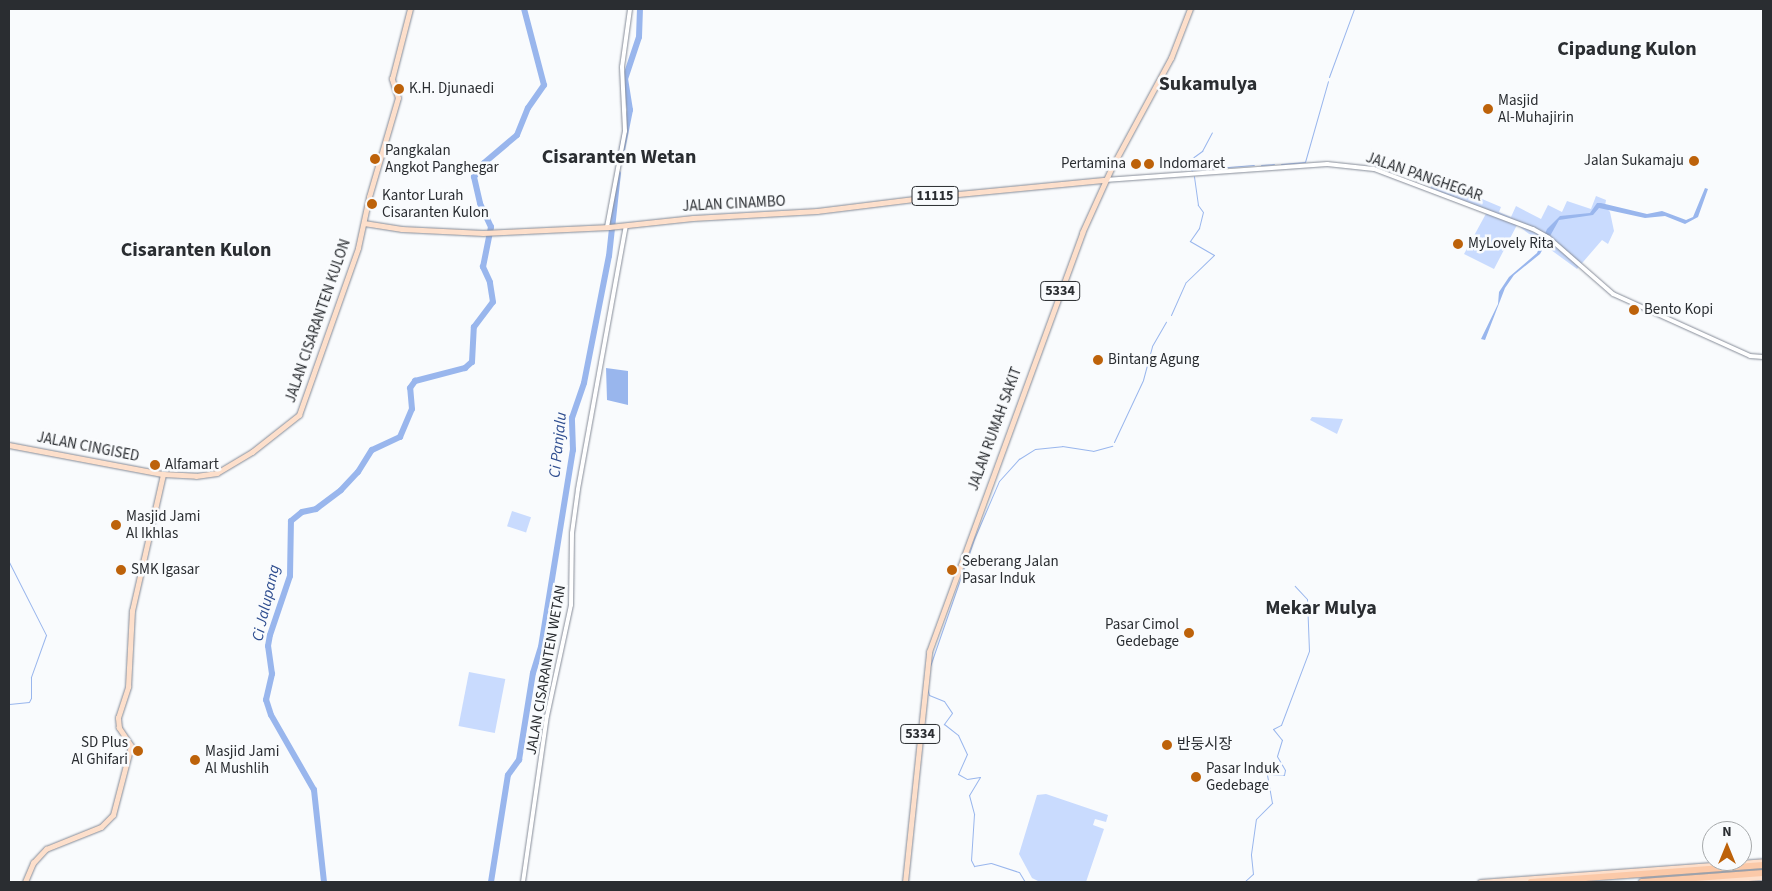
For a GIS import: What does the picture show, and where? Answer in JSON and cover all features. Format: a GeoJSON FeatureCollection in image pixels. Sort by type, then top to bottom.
{"type":"FeatureCollection","features":[{"type":"Feature","properties":{"kind":"highway"},"geometry":{"type":"LineString","coordinates":[[1531,882],[1760,866],[1761,875]]}},
{"type":"Feature","properties":{"kind":"highway"},"geometry":{"type":"LineString","coordinates":[[1750,878],[1761,875]]}},
{"type":"Feature","properties":{"kind":"highway"},"geometry":{"type":"LineString","coordinates":[[1642,882],[1761,875]]}},
{"type":"Feature","properties":{"kind":"highway"},"geometry":{"type":"LineString","coordinates":[[1524,879],[1537,882]]}},
{"type":"Feature","properties":{"kind":"main road","name":"JALAN CISARANTEN KULON"},"geometry":{"type":"LineString","coordinates":[[163,474],[196,476],[217,473],[274,438],[298,415],[352,266],[364,223],[398,98],[392,79],[410,9]]}},
{"type":"Feature","properties":{"kind":"main road","name":"JALAN RUMAH SAKIT"},"geometry":{"type":"LineString","coordinates":[[905,882],[929,652],[1033,361],[1106,180],[1167,66],[1190,9]]}},
{"type":"Feature","properties":{"kind":"main road","name":"JALAN CINAMBO"},"geometry":{"type":"LineString","coordinates":[[364,223],[402,229],[487,232],[611,227],[693,218],[764,216],[1106,180]]}},
{"type":"Feature","properties":{"kind":"main road","name":"JALAN CINGISED"},"geometry":{"type":"LineString","coordinates":[[9,445],[163,474]]}},
{"type":"Feature","properties":{"kind":"main road"},"geometry":{"type":"LineString","coordinates":[[25,882],[33,863],[46,849],[101,827],[113,815],[132,746],[120,728],[118,718],[128,687],[132,611],[163,474]]}},
{"type":"Feature","properties":{"kind":"main road"},"geometry":{"type":"LineString","coordinates":[[1480,882],[1763,861]]}},
{"type":"Feature","properties":{"kind":"main road"},"geometry":{"type":"LineString","coordinates":[[1688,882],[1695,880],[1722,881],[1750,878]]}},
{"type":"Feature","properties":{"kind":"street"},"geometry":{"type":"LineString","coordinates":[[611,227],[625,131],[622,67],[630,9]]}},
{"type":"Feature","properties":{"kind":"street","name":"JALAN PANGHEGAR"},"geometry":{"type":"LineString","coordinates":[[1106,180],[1276,167],[1359,166],[1452,196],[1546,236],[1613,294],[1750,356],[1763,357]]}},
{"type":"Feature","properties":{"kind":"street","name":"JALAN CISARANTEN WETAN"},"geometry":{"type":"LineString","coordinates":[[523,882],[547,716],[571,605],[572,533],[578,489],[626,226]]}},
{"type":"Feature","properties":{"kind":"shaded area"},"geometry":{"type":"Polygon","coordinates":[[[1435,179],[1501,207],[1499,212],[1511,217],[1516,206],[1541,219],[1548,205],[1562,212],[1567,201],[1591,209],[1596,196],[1606,200],[1605,206],[1610,212],[1614,231],[1608,244],[1602,240],[1577,269],[1517,225],[1494,269],[1464,254],[1488,210],[1430,189],[1435,179]]]}},
{"type":"Feature","properties":{"kind":"shaded area"},"geometry":{"type":"Polygon","coordinates":[[[1705,188],[1708,189],[1698,217],[1685,224],[1665,216],[1645,218],[1599,208],[1593,215],[1559,220],[1540,254],[1514,275],[1505,288],[1485,340],[1481,339],[1498,304],[1499,292],[1509,277],[1537,253],[1547,229],[1560,216],[1590,213],[1597,203],[1601,203],[1647,214],[1662,211],[1686,220],[1693,217],[1705,188]]]}},
{"type":"Feature","properties":{"kind":"shaded area"},"geometry":{"type":"Polygon","coordinates":[[[606,368],[628,371],[628,405],[607,400],[606,368]]]}},
{"type":"Feature","properties":{"kind":"shaded area"},"geometry":{"type":"Polygon","coordinates":[[[1312,417],[1343,419],[1337,434],[1310,420],[1312,417]]]}},
{"type":"Feature","properties":{"kind":"shaded area"},"geometry":{"type":"Polygon","coordinates":[[[512,511],[531,517],[526,532],[507,526],[512,511]]]}},
{"type":"Feature","properties":{"kind":"shaded area"},"geometry":{"type":"Polygon","coordinates":[[[469,672],[505,679],[495,733],[459,726],[469,672]]]}},
{"type":"Feature","properties":{"kind":"shaded area"},"geometry":{"type":"Polygon","coordinates":[[[1046,794],[1108,815],[1106,822],[1095,819],[1093,825],[1104,829],[1086,882],[1040,882],[1032,878],[1019,854],[1037,795],[1046,794]]]}},
{"type":"Feature","properties":{"kind":"waterway","name":"Ci Jalupang"},"geometry":{"type":"LineString","coordinates":[[324,882],[314,790],[271,715],[266,700],[272,674],[268,646],[270,635],[290,576],[291,521],[302,512],[316,509],[341,490],[358,472],[372,450],[400,437],[412,409],[410,388],[415,381],[465,368],[472,362],[474,327],[493,302],[490,282],[483,267],[491,227],[480,203],[474,177],[484,163],[517,135],[528,108],[544,85],[524,9]]}},
{"type":"Feature","properties":{"kind":"waterway","name":"Ci Panjalu"},"geometry":{"type":"LineString","coordinates":[[620,160],[630,110],[625,79],[639,37],[640,9]]}},
{"type":"Feature","properties":{"kind":"waterway"},"geometry":{"type":"LineString","coordinates":[[1329,77],[1354,9]]}},
{"type":"Feature","properties":{"kind":"waterway"},"geometry":{"type":"LineString","coordinates":[[1281,164],[1305,162],[1328,81]]}},
{"type":"Feature","properties":{"kind":"waterway"},"geometry":{"type":"LineString","coordinates":[[1192,171],[1191,159],[1202,151],[1212,132]]}},
{"type":"Feature","properties":{"kind":"waterway"},"geometry":{"type":"LineString","coordinates":[[1261,165],[1274,164]]}},
{"type":"Feature","properties":{"kind":"waterway"},"geometry":{"type":"LineString","coordinates":[[1191,170],[1254,165]]}},
{"type":"Feature","properties":{"kind":"waterway","name":"Ci Panjalu"},"geometry":{"type":"LineString","coordinates":[[491,882],[508,775],[519,760],[533,673],[541,647],[573,450],[572,418],[584,383],[609,256],[618,173]]}},
{"type":"Feature","properties":{"kind":"waterway"},"geometry":{"type":"LineString","coordinates":[[1171,315],[1186,282],[1214,255],[1190,241],[1199,228],[1203,212],[1198,205],[1194,176]]}},
{"type":"Feature","properties":{"kind":"waterway"},"geometry":{"type":"LineString","coordinates":[[1114,442],[1143,380],[1152,346],[1166,322]]}},
{"type":"Feature","properties":{"kind":"waterway"},"geometry":{"type":"LineString","coordinates":[[929,669],[974,539],[999,481],[1019,459],[1035,449],[1062,446],[1093,451],[1112,446]]}},
{"type":"Feature","properties":{"kind":"waterway"},"geometry":{"type":"LineString","coordinates":[[9,562],[46,635],[31,677],[31,698],[29,702],[9,704]]}},
{"type":"Feature","properties":{"kind":"waterway"},"geometry":{"type":"LineString","coordinates":[[1244,882],[1253,874],[1251,854],[1256,819],[1272,803],[1267,774],[1284,775],[1285,770],[1277,756],[1282,740],[1273,729],[1281,725],[1309,651],[1307,599],[1295,586]]}},
{"type":"Feature","properties":{"kind":"waterway"},"geometry":{"type":"LineString","coordinates":[[927,688],[929,695],[944,701],[952,713],[944,724],[958,735],[967,754],[958,774],[967,779],[980,777],[969,795],[974,814],[971,860],[974,866],[991,863],[1019,872],[1025,882]]}},
{"type":"Feature","properties":{"kind":"place","name":"K.H. Djunaedi"},"geometry":{"type":"Point","coordinates":[399,89]}},
{"type":"Feature","properties":{"kind":"place","name":"Masjid Al-Muhajirin"},"geometry":{"type":"Point","coordinates":[1488,109]}},
{"type":"Feature","properties":{"kind":"place","name":"Pangkalan Angkot Panghegar"},"geometry":{"type":"Point","coordinates":[375,159]}},
{"type":"Feature","properties":{"kind":"place","name":"Jalan Sukamaju"},"geometry":{"type":"Point","coordinates":[1694,161]}},
{"type":"Feature","properties":{"kind":"place","name":"Pertamina"},"geometry":{"type":"Point","coordinates":[1136,164]}},
{"type":"Feature","properties":{"kind":"place","name":"Indomaret"},"geometry":{"type":"Point","coordinates":[1149,164]}},
{"type":"Feature","properties":{"kind":"place","name":"Kantor Lurah Cisaranten Kulon"},"geometry":{"type":"Point","coordinates":[372,204]}},
{"type":"Feature","properties":{"kind":"place","name":"MyLovely Rita"},"geometry":{"type":"Point","coordinates":[1458,244]}},
{"type":"Feature","properties":{"kind":"place","name":"Bento Kopi"},"geometry":{"type":"Point","coordinates":[1634,310]}},
{"type":"Feature","properties":{"kind":"place","name":"Bintang Agung"},"geometry":{"type":"Point","coordinates":[1098,360]}},
{"type":"Feature","properties":{"kind":"place","name":"Alfamart"},"geometry":{"type":"Point","coordinates":[155,465]}},
{"type":"Feature","properties":{"kind":"place","name":"Masjid Jami Al Ikhlas"},"geometry":{"type":"Point","coordinates":[116,525]}},
{"type":"Feature","properties":{"kind":"place","name":"SMK Igasar"},"geometry":{"type":"Point","coordinates":[121,570]}},
{"type":"Feature","properties":{"kind":"place","name":"Seberang Jalan Pasar Induk"},"geometry":{"type":"Point","coordinates":[952,570]}},
{"type":"Feature","properties":{"kind":"place","name":"Pasar Cimol Gedebage"},"geometry":{"type":"Point","coordinates":[1189,633]}},
{"type":"Feature","properties":{"kind":"place","name":"반둥시장"},"geometry":{"type":"Point","coordinates":[1167,745]}},
{"type":"Feature","properties":{"kind":"place","name":"SD Plus Al Ghifari"},"geometry":{"type":"Point","coordinates":[138,751]}},
{"type":"Feature","properties":{"kind":"place","name":"Masjid Jami Al Mushlih"},"geometry":{"type":"Point","coordinates":[195,760]}},
{"type":"Feature","properties":{"kind":"place","name":"Pasar Induk Gedebage"},"geometry":{"type":"Point","coordinates":[1196,777]}},
{"type":"Feature","properties":{"kind":"district","name":"Cipadung Kulon"},"geometry":{"type":"Point","coordinates":[1627,49]}},
{"type":"Feature","properties":{"kind":"district","name":"Sukamulya"},"geometry":{"type":"Point","coordinates":[1208,84]}},
{"type":"Feature","properties":{"kind":"district","name":"Cisaranten Wetan"},"geometry":{"type":"Point","coordinates":[619,157]}},
{"type":"Feature","properties":{"kind":"district","name":"Cisaranten Kulon"},"geometry":{"type":"Point","coordinates":[196,250]}},
{"type":"Feature","properties":{"kind":"district","name":"Mekar Mulya"},"geometry":{"type":"Point","coordinates":[1321,608]}}]}
